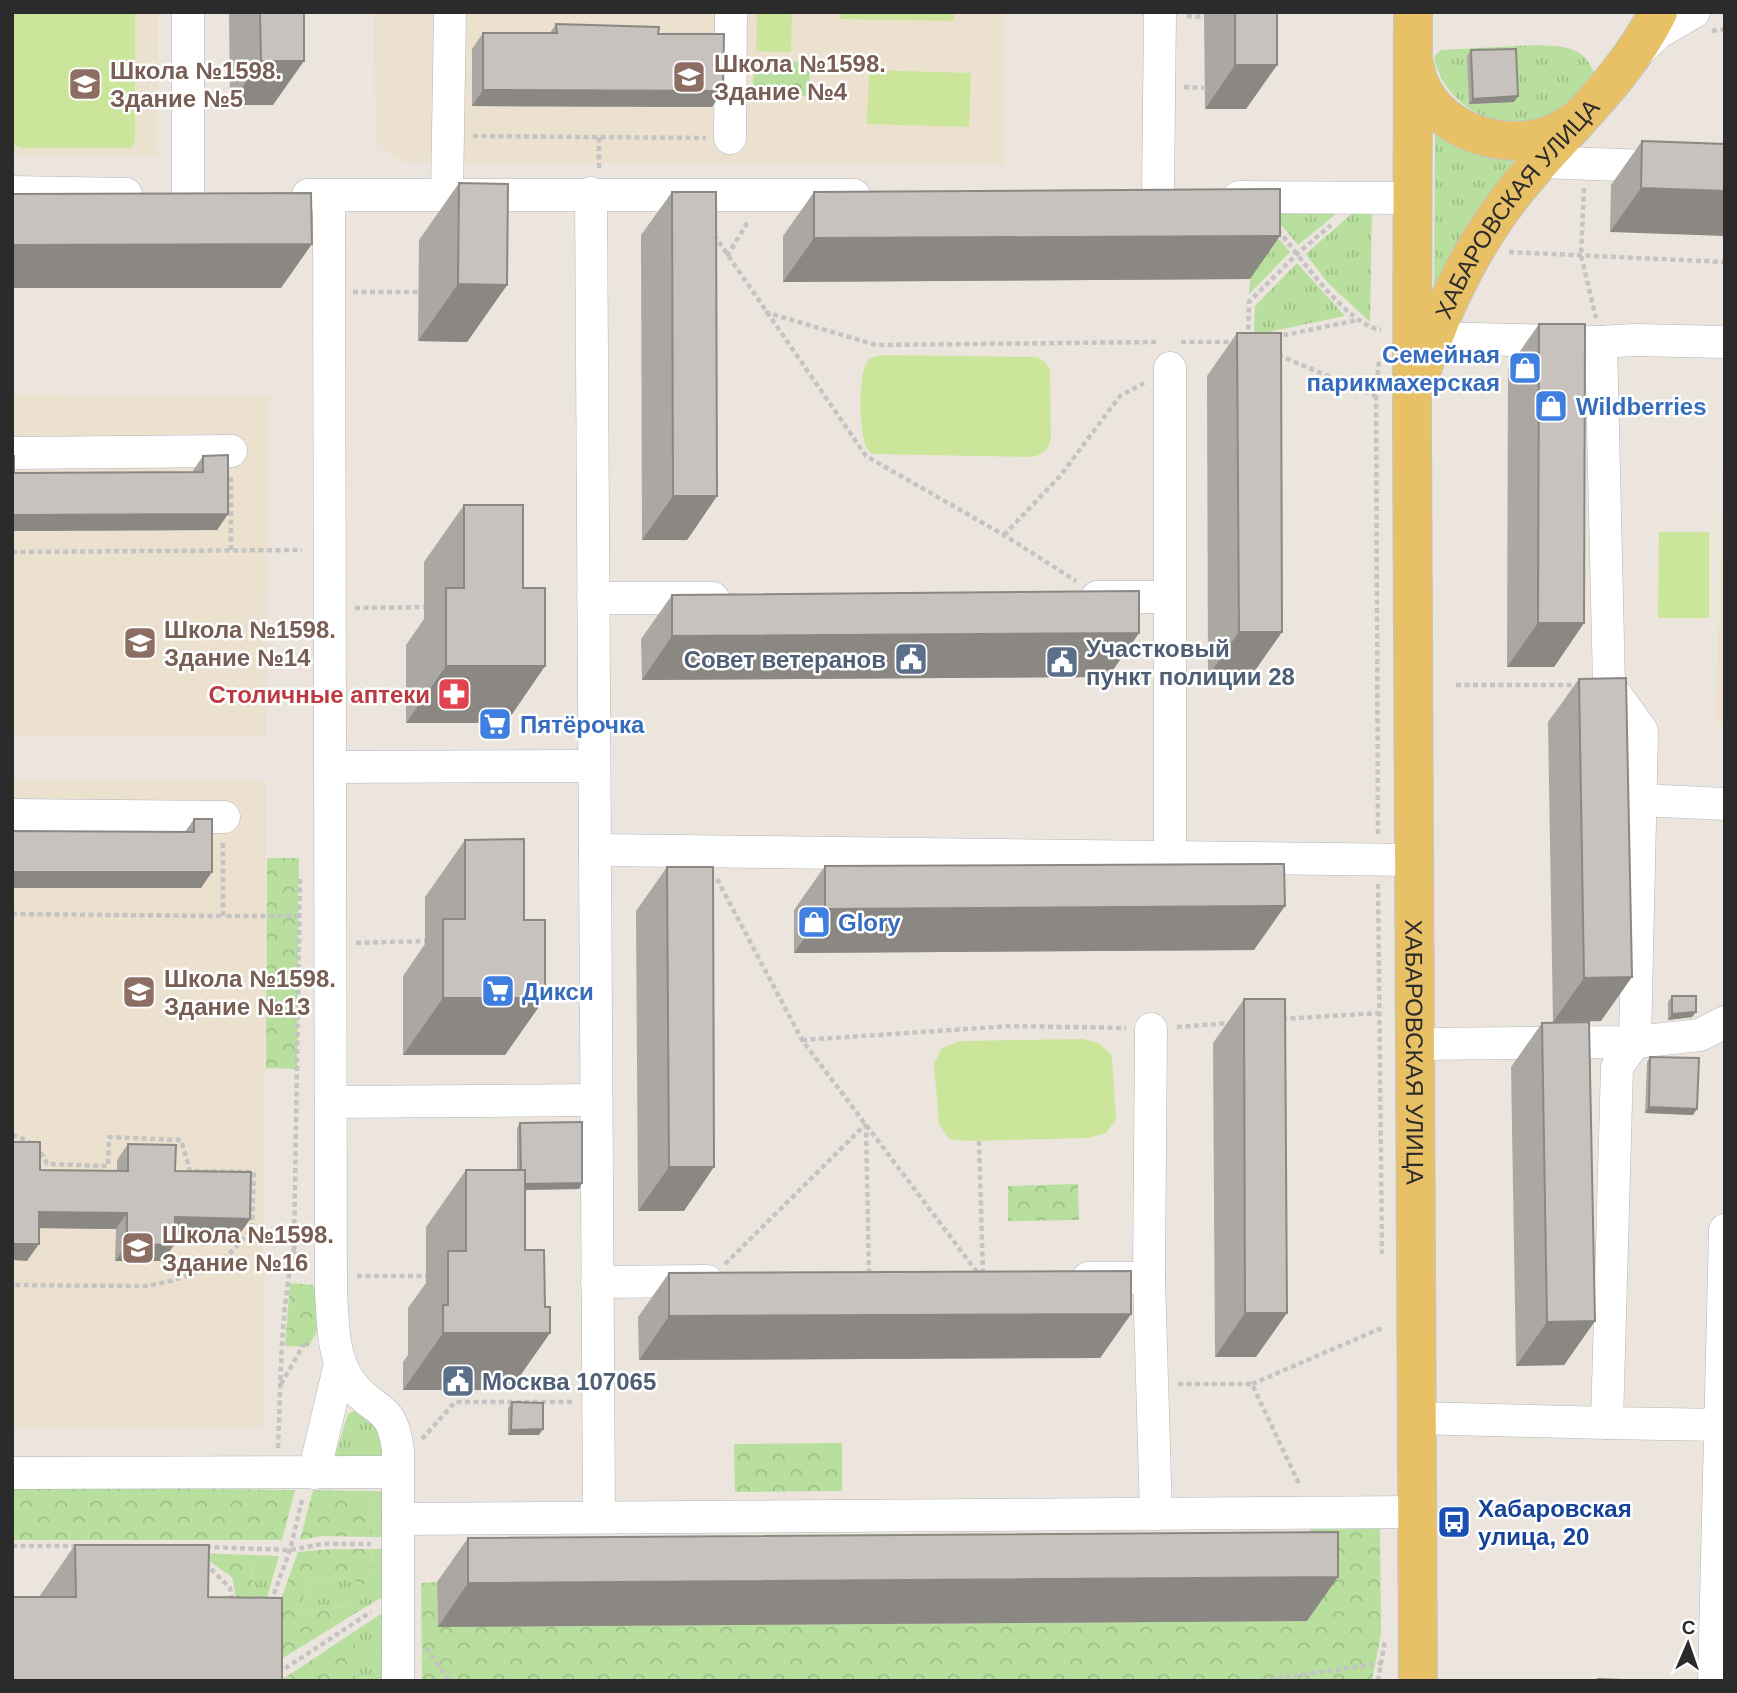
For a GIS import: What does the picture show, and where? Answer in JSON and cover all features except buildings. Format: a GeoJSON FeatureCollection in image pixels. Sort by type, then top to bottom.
{"type":"FeatureCollection","features":[{"type":"Feature","properties":{"kind":"main road","name":"ХАБАРОВСКАЯ УЛИЦА"},"geometry":{"type":"LineString","coordinates":[[1413,12],[1412,423],[1396,860],[1416,1044],[1416,1512],[1401,1635],[1418,1681]]}},
{"type":"Feature","properties":{"kind":"main road","name":"ХАБАРОВСКАЯ УЛИЦА"},"geometry":{"type":"LineString","coordinates":[[1412,423],[1417,387],[1434,338],[1458,282],[1477,248],[1497,216],[1540,162],[1630,59],[1658,12]]}},
{"type":"Feature","properties":{"kind":"main road"},"geometry":{"type":"LineString","coordinates":[[1413,53],[1417,79],[1430,102],[1448,120],[1473,133],[1516,142],[1542,138],[1563,129],[1581,115]]}},
{"type":"Feature","properties":{"kind":"street"},"geometry":{"type":"LineString","coordinates":[[12,192],[201,195],[188,12]]}},
{"type":"Feature","properties":{"kind":"street"},"geometry":{"type":"LineString","coordinates":[[447,194],[450,12]]}},
{"type":"Feature","properties":{"kind":"street"},"geometry":{"type":"LineString","coordinates":[[730,12],[730,138]]}},
{"type":"Feature","properties":{"kind":"street"},"geometry":{"type":"LineString","coordinates":[[1160,12],[1171,197],[1412,198]]}},
{"type":"Feature","properties":{"kind":"street"},"geometry":{"type":"LineString","coordinates":[[1630,59],[1658,33],[1694,12]]}},
{"type":"Feature","properties":{"kind":"street"},"geometry":{"type":"LineString","coordinates":[[1540,162],[1725,169]]}},
{"type":"Feature","properties":{"kind":"street"},"geometry":{"type":"LineString","coordinates":[[590,193],[599,1517]]}},
{"type":"Feature","properties":{"kind":"street"},"geometry":{"type":"LineString","coordinates":[[278,195],[879,195]]}},
{"type":"Feature","properties":{"kind":"street"},"geometry":{"type":"LineString","coordinates":[[328,195],[331,1276],[335,1341],[340,1364],[351,1382],[391,1420],[396,1433],[398,1681]]}},
{"type":"Feature","properties":{"kind":"street"},"geometry":{"type":"LineString","coordinates":[[1434,338],[1725,342]]}},
{"type":"Feature","properties":{"kind":"street"},"geometry":{"type":"LineString","coordinates":[[1601,342],[1609,685],[1642,731],[1635,1042],[1617,1067],[1607,1423]]}},
{"type":"Feature","properties":{"kind":"street"},"geometry":{"type":"LineString","coordinates":[[1170,351],[1170,858]]}},
{"type":"Feature","properties":{"kind":"street"},"geometry":{"type":"LineString","coordinates":[[12,453],[231,451]]}},
{"type":"Feature","properties":{"kind":"street"},"geometry":{"type":"LineString","coordinates":[[1088,597],[1169,597]]}},
{"type":"Feature","properties":{"kind":"street"},"geometry":{"type":"LineString","coordinates":[[593,598],[744,598]]}},
{"type":"Feature","properties":{"kind":"street"},"geometry":{"type":"LineString","coordinates":[[330,767],[594,766]]}},
{"type":"Feature","properties":{"kind":"street"},"geometry":{"type":"LineString","coordinates":[[1640,800],[1725,804]]}},
{"type":"Feature","properties":{"kind":"street"},"geometry":{"type":"LineString","coordinates":[[12,815],[223,817]]}},
{"type":"Feature","properties":{"kind":"street"},"geometry":{"type":"LineString","coordinates":[[595,849],[1396,860]]}},
{"type":"Feature","properties":{"kind":"street"},"geometry":{"type":"LineString","coordinates":[[1416,1044],[1635,1042],[1700,1035],[1725,1022]]}},
{"type":"Feature","properties":{"kind":"street"},"geometry":{"type":"LineString","coordinates":[[1151,1029],[1149,1278],[1156,1514]]}},
{"type":"Feature","properties":{"kind":"street"},"geometry":{"type":"LineString","coordinates":[[331,1102],[596,1100]]}},
{"type":"Feature","properties":{"kind":"street"},"geometry":{"type":"LineString","coordinates":[[1714,1681],[1725,1230]]}},
{"type":"Feature","properties":{"kind":"street"},"geometry":{"type":"LineString","coordinates":[[1066,1279],[1149,1278]]}},
{"type":"Feature","properties":{"kind":"street"},"geometry":{"type":"LineString","coordinates":[[597,1282],[721,1281]]}},
{"type":"Feature","properties":{"kind":"street"},"geometry":{"type":"LineString","coordinates":[[311,1473],[340,1364]]}},
{"type":"Feature","properties":{"kind":"street"},"geometry":{"type":"LineString","coordinates":[[326,1418],[336,1407],[354,1399],[366,1398]]}},
{"type":"Feature","properties":{"kind":"street"},"geometry":{"type":"LineString","coordinates":[[1416,1418],[1721,1425]]}},
{"type":"Feature","properties":{"kind":"street"},"geometry":{"type":"LineString","coordinates":[[12,1473],[311,1473],[398,1469]]}},
{"type":"Feature","properties":{"kind":"street"},"geometry":{"type":"LineString","coordinates":[[398,1532],[599,1517],[1416,1512]]}},
{"type":"Feature","properties":{"kind":"street"},"geometry":{"type":"LineString","coordinates":[[1401,1635],[1409,1681]]}},
{"type":"Feature","properties":{"kind":"path"},"geometry":{"type":"LineString","coordinates":[[448,136],[730,138]]}},
{"type":"Feature","properties":{"kind":"path"},"geometry":{"type":"LineString","coordinates":[[1586,164],[1581,255],[1601,342]]}},
{"type":"Feature","properties":{"kind":"path"},"geometry":{"type":"LineString","coordinates":[[727,256],[753,213]]}},
{"type":"Feature","properties":{"kind":"path"},"geometry":{"type":"LineString","coordinates":[[765,312],[876,345],[1170,351],[1204,342],[1248,342],[1249,302],[1297,253],[1336,221]]}},
{"type":"Feature","properties":{"kind":"path"},"geometry":{"type":"LineString","coordinates":[[1273,224],[1323,285],[1358,320],[1369,328],[1381,330]]}},
{"type":"Feature","properties":{"kind":"path"},"geometry":{"type":"LineString","coordinates":[[713,234],[866,456],[1004,535],[1088,597]]}},
{"type":"Feature","properties":{"kind":"path"},"geometry":{"type":"LineString","coordinates":[[1507,252],[1725,262]]}},
{"type":"Feature","properties":{"kind":"path"},"geometry":{"type":"LineString","coordinates":[[329,292],[419,292]]}},
{"type":"Feature","properties":{"kind":"path"},"geometry":{"type":"LineString","coordinates":[[1380,343],[1382,319]]}},
{"type":"Feature","properties":{"kind":"path"},"geometry":{"type":"LineString","coordinates":[[1262,339],[1358,320]]}},
{"type":"Feature","properties":{"kind":"path"},"geometry":{"type":"LineString","coordinates":[[1004,535],[1060,476],[1120,396],[1170,351],[1204,342]]}},
{"type":"Feature","properties":{"kind":"path"},"geometry":{"type":"LineString","coordinates":[[1274,353],[1376,396]]}},
{"type":"Feature","properties":{"kind":"path"},"geometry":{"type":"LineString","coordinates":[[1379,356],[1376,396],[1396,860],[1378,1013],[1382,1259]]}},
{"type":"Feature","properties":{"kind":"path"},"geometry":{"type":"LineString","coordinates":[[231,451],[231,551]]}},
{"type":"Feature","properties":{"kind":"path"},"geometry":{"type":"LineString","coordinates":[[12,552],[302,550]]}},
{"type":"Feature","properties":{"kind":"path"},"geometry":{"type":"LineString","coordinates":[[330,608],[424,607]]}},
{"type":"Feature","properties":{"kind":"path"},"geometry":{"type":"LineString","coordinates":[[1456,685],[1609,685]]}},
{"type":"Feature","properties":{"kind":"path"},"geometry":{"type":"LineString","coordinates":[[223,817],[223,916]]}},
{"type":"Feature","properties":{"kind":"path"},"geometry":{"type":"LineString","coordinates":[[702,851],[802,1040],[983,1279],[979,1141]]}},
{"type":"Feature","properties":{"kind":"path"},"geometry":{"type":"LineString","coordinates":[[277,1473],[285,1294],[294,1247],[300,876]]}},
{"type":"Feature","properties":{"kind":"path"},"geometry":{"type":"LineString","coordinates":[[12,914],[300,916]]}},
{"type":"Feature","properties":{"kind":"path"},"geometry":{"type":"LineString","coordinates":[[299,944],[425,941]]}},
{"type":"Feature","properties":{"kind":"path"},"geometry":{"type":"LineString","coordinates":[[1271,1020],[1378,1013]]}},
{"type":"Feature","properties":{"kind":"path"},"geometry":{"type":"LineString","coordinates":[[802,1040],[1011,1026],[1151,1029],[1244,1022]]}},
{"type":"Feature","properties":{"kind":"path"},"geometry":{"type":"LineString","coordinates":[[866,1124],[869,1280]]}},
{"type":"Feature","properties":{"kind":"path"},"geometry":{"type":"LineString","coordinates":[[721,1281],[866,1124]]}},
{"type":"Feature","properties":{"kind":"path"},"geometry":{"type":"LineString","coordinates":[[12,1135],[29,1140],[41,1152],[47,1164],[108,1166],[108,1137],[169,1139],[181,1140],[190,1171],[254,1172],[252,1228],[230,1252],[204,1268],[167,1282],[147,1286],[12,1285]]}},
{"type":"Feature","properties":{"kind":"path"},"geometry":{"type":"LineString","coordinates":[[294,1247],[307,1275],[426,1276]]}},
{"type":"Feature","properties":{"kind":"path"},"geometry":{"type":"LineString","coordinates":[[1384,1314],[1384,1340]]}},
{"type":"Feature","properties":{"kind":"path"},"geometry":{"type":"LineString","coordinates":[[1152,1384],[1252,1384],[1384,1327]]}},
{"type":"Feature","properties":{"kind":"path"},"geometry":{"type":"LineString","coordinates":[[281,1384],[313,1329]]}},
{"type":"Feature","properties":{"kind":"path"},"geometry":{"type":"LineString","coordinates":[[1252,1384],[1313,1513]]}},
{"type":"Feature","properties":{"kind":"path"},"geometry":{"type":"LineString","coordinates":[[398,1469],[455,1402],[598,1402]]}},
{"type":"Feature","properties":{"kind":"path"},"geometry":{"type":"LineString","coordinates":[[268,1610],[290,1549],[311,1473]]}},
{"type":"Feature","properties":{"kind":"path"},"geometry":{"type":"LineString","coordinates":[[195,1546],[290,1549],[398,1532]]}},
{"type":"Feature","properties":{"kind":"path"},"geometry":{"type":"LineString","coordinates":[[12,1546],[89,1546]]}},
{"type":"Feature","properties":{"kind":"path"},"geometry":{"type":"LineString","coordinates":[[200,1559],[230,1588],[234,1615]]}},
{"type":"Feature","properties":{"kind":"path"},"geometry":{"type":"LineString","coordinates":[[277,1674],[397,1595]]}},
{"type":"Feature","properties":{"kind":"path"},"geometry":{"type":"LineString","coordinates":[[1378,1681],[1382,1663],[1401,1635]]}},
{"type":"Feature","properties":{"kind":"path"},"geometry":{"type":"LineString","coordinates":[[1260,1681],[1382,1663]]}},
{"type":"Feature","properties":{"kind":"shaded area","name":"Школа №1598. Здание №5"},"geometry":{"type":"Polygon","coordinates":[[[12,12],[158,12],[157,156],[12,155],[12,12]]]}},
{"type":"Feature","properties":{"kind":"shaded area","name":"Школа №1598. Здание №4"},"geometry":{"type":"Polygon","coordinates":[[[374,12],[1005,12],[1004,164],[403,162],[375,142],[374,12]]]}},
{"type":"Feature","properties":{"kind":"shaded area"},"geometry":{"type":"Polygon","coordinates":[[[1725,386],[1725,723],[1716,723],[1725,386]]]}},
{"type":"Feature","properties":{"kind":"shaded area","name":"Школа №1598. Здание №14"},"geometry":{"type":"Polygon","coordinates":[[[12,394],[269,396],[266,737],[12,735],[12,394]]]}},
{"type":"Feature","properties":{"kind":"shaded area"},"geometry":{"type":"Polygon","coordinates":[[[12,779],[266,781],[263,1428],[12,1428],[12,779]]]}},
{"type":"Feature","properties":{"kind":"green space","name":"Школа №1598. Здание №5"},"geometry":{"type":"Polygon","coordinates":[[[13,12],[135,12],[135,139],[131,148],[23,148],[14,145],[13,12]]]}},
{"type":"Feature","properties":{"kind":"green space"},"geometry":{"type":"Polygon","coordinates":[[[757,12],[792,12],[791,52],[756,51],[757,12]]]}},
{"type":"Feature","properties":{"kind":"green space"},"geometry":{"type":"Polygon","coordinates":[[[840,12],[954,12],[954,21],[840,19],[840,12]]]}},
{"type":"Feature","properties":{"kind":"green space"},"geometry":{"type":"Polygon","coordinates":[[[1537,45],[1565,48],[1580,53],[1586,58],[1595,76],[1580,93],[1562,107],[1531,121],[1495,119],[1462,103],[1440,75],[1434,57],[1441,50],[1537,45]]]}},
{"type":"Feature","properties":{"kind":"green space"},"geometry":{"type":"Polygon","coordinates":[[[754,60],[810,62],[809,96],[753,95],[754,60]]]}},
{"type":"Feature","properties":{"kind":"green space"},"geometry":{"type":"Polygon","coordinates":[[[869,70],[971,73],[969,127],[867,124],[869,70]]]}},
{"type":"Feature","properties":{"kind":"green space"},"geometry":{"type":"Polygon","coordinates":[[[1439,132],[1511,156],[1514,161],[1434,291],[1435,133],[1439,132]]]}},
{"type":"Feature","properties":{"kind":"green space"},"geometry":{"type":"Polygon","coordinates":[[[1267,208],[1342,209],[1298,245],[1267,208]]]}},
{"type":"Feature","properties":{"kind":"green space"},"geometry":{"type":"Polygon","coordinates":[[[1357,209],[1372,209],[1370,322],[1327,282],[1306,254],[1357,209]]]}},
{"type":"Feature","properties":{"kind":"green space"},"geometry":{"type":"Polygon","coordinates":[[[1256,211],[1290,252],[1249,294],[1256,211]]]}},
{"type":"Feature","properties":{"kind":"green space"},"geometry":{"type":"Polygon","coordinates":[[[1297,263],[1345,316],[1254,335],[1255,306],[1297,263]]]}},
{"type":"Feature","properties":{"kind":"green space"},"geometry":{"type":"Polygon","coordinates":[[[881,355],[1037,357],[1050,369],[1051,439],[1048,446],[1045,451],[1032,457],[873,454],[864,443],[861,388],[867,362],[881,355]]]}},
{"type":"Feature","properties":{"kind":"green space"},"geometry":{"type":"Polygon","coordinates":[[[1659,532],[1709,532],[1709,618],[1658,618],[1659,532]]]}},
{"type":"Feature","properties":{"kind":"green space"},"geometry":{"type":"Polygon","coordinates":[[[267,858],[299,858],[297,1069],[266,1068],[267,858]]]}},
{"type":"Feature","properties":{"kind":"green space"},"geometry":{"type":"Polygon","coordinates":[[[1082,1039],[1099,1043],[1112,1056],[1116,1120],[1106,1133],[1088,1138],[967,1141],[949,1139],[939,1124],[934,1064],[942,1048],[961,1041],[1082,1039]]]}},
{"type":"Feature","properties":{"kind":"green space"},"geometry":{"type":"Polygon","coordinates":[[[1078,1184],[1079,1220],[1008,1221],[1008,1186],[1078,1184]]]}},
{"type":"Feature","properties":{"kind":"green space"},"geometry":{"type":"Polygon","coordinates":[[[290,1283],[313,1285],[321,1311],[318,1329],[308,1347],[285,1346],[290,1283]]]}},
{"type":"Feature","properties":{"kind":"green space"},"geometry":{"type":"Polygon","coordinates":[[[358,1409],[377,1418],[389,1465],[333,1463],[348,1414],[358,1409]]]}},
{"type":"Feature","properties":{"kind":"green space"},"geometry":{"type":"Polygon","coordinates":[[[842,1443],[842,1491],[735,1492],[734,1444],[842,1443]]]}},
{"type":"Feature","properties":{"kind":"green space"},"geometry":{"type":"Polygon","coordinates":[[[12,1487],[295,1490],[282,1540],[12,1540],[12,1487]]]}},
{"type":"Feature","properties":{"kind":"green space"},"geometry":{"type":"Polygon","coordinates":[[[313,1490],[371,1491],[370,1537],[323,1536],[300,1540],[313,1490]]]}},
{"type":"Feature","properties":{"kind":"green space"},"geometry":{"type":"Polygon","coordinates":[[[371,1491],[391,1492],[390,1537],[370,1537],[371,1491]]]}},
{"type":"Feature","properties":{"kind":"green space"},"geometry":{"type":"Polygon","coordinates":[[[1310,1524],[1380,1525],[1381,1634],[1372,1681],[422,1681],[421,1583],[437,1582],[438,1627],[1307,1621],[1310,1524]]]}},
{"type":"Feature","properties":{"kind":"green space"},"geometry":{"type":"Polygon","coordinates":[[[372,1549],[389,1549],[388,1594],[359,1611],[351,1606],[301,1611],[305,1590],[311,1582],[344,1578],[362,1585],[370,1571],[372,1549]]]}},
{"type":"Feature","properties":{"kind":"green space"},"geometry":{"type":"Polygon","coordinates":[[[372,1549],[368,1584],[362,1585],[350,1579],[337,1578],[311,1582],[305,1590],[301,1611],[352,1606],[359,1611],[267,1668],[267,1637],[298,1552],[372,1549]]]}},
{"type":"Feature","properties":{"kind":"green space"},"geometry":{"type":"Polygon","coordinates":[[[198,1553],[252,1555],[254,1622],[241,1622],[232,1577],[198,1553]]]}},
{"type":"Feature","properties":{"kind":"green space"},"geometry":{"type":"Polygon","coordinates":[[[252,1555],[279,1556],[260,1622],[254,1622],[252,1555]]]}},
{"type":"Feature","properties":{"kind":"green space"},"geometry":{"type":"Polygon","coordinates":[[[387,1610],[385,1681],[355,1681],[355,1631],[387,1610]]]}},
{"type":"Feature","properties":{"kind":"green space"},"geometry":{"type":"Polygon","coordinates":[[[355,1631],[355,1681],[280,1681],[355,1631]]]}},
{"type":"Feature","properties":{"kind":"place","name":"Школа №1598. Здание №4"},"geometry":{"type":"Point","coordinates":[689,77]}},
{"type":"Feature","properties":{"kind":"place","name":"Школа №1598. Здание №5"},"geometry":{"type":"Point","coordinates":[85,84]}},
{"type":"Feature","properties":{"kind":"place","name":"Семейная парикмахерская"},"geometry":{"type":"Point","coordinates":[1525,368]}},
{"type":"Feature","properties":{"kind":"place","name":"Wildberries"},"geometry":{"type":"Point","coordinates":[1551,406]}},
{"type":"Feature","properties":{"kind":"place","name":"Школа №1598. Здание №14"},"geometry":{"type":"Point","coordinates":[140,643]}},
{"type":"Feature","properties":{"kind":"place","name":"Совет ветеранов"},"geometry":{"type":"Point","coordinates":[911,659]}},
{"type":"Feature","properties":{"kind":"place","name":"Участковый пункт полиции 28"},"geometry":{"type":"Point","coordinates":[1062,662]}},
{"type":"Feature","properties":{"kind":"place","name":"Столичные аптеки"},"geometry":{"type":"Point","coordinates":[454,694]}},
{"type":"Feature","properties":{"kind":"place","name":"Пятёрочка"},"geometry":{"type":"Point","coordinates":[495,724]}},
{"type":"Feature","properties":{"kind":"place","name":"Glory"},"geometry":{"type":"Point","coordinates":[814,922]}},
{"type":"Feature","properties":{"kind":"place","name":"Дикси"},"geometry":{"type":"Point","coordinates":[498,991]}},
{"type":"Feature","properties":{"kind":"place","name":"Школа №1598. Здание №13"},"geometry":{"type":"Point","coordinates":[139,992]}},
{"type":"Feature","properties":{"kind":"place","name":"Школа №1598. Здание №16"},"geometry":{"type":"Point","coordinates":[138,1248]}},
{"type":"Feature","properties":{"kind":"place","name":"Москва 107065"},"geometry":{"type":"Point","coordinates":[458,1381]}},
{"type":"Feature","properties":{"kind":"place","name":"Хабаровская улица, 20"},"geometry":{"type":"Point","coordinates":[1454,1522]}}]}
